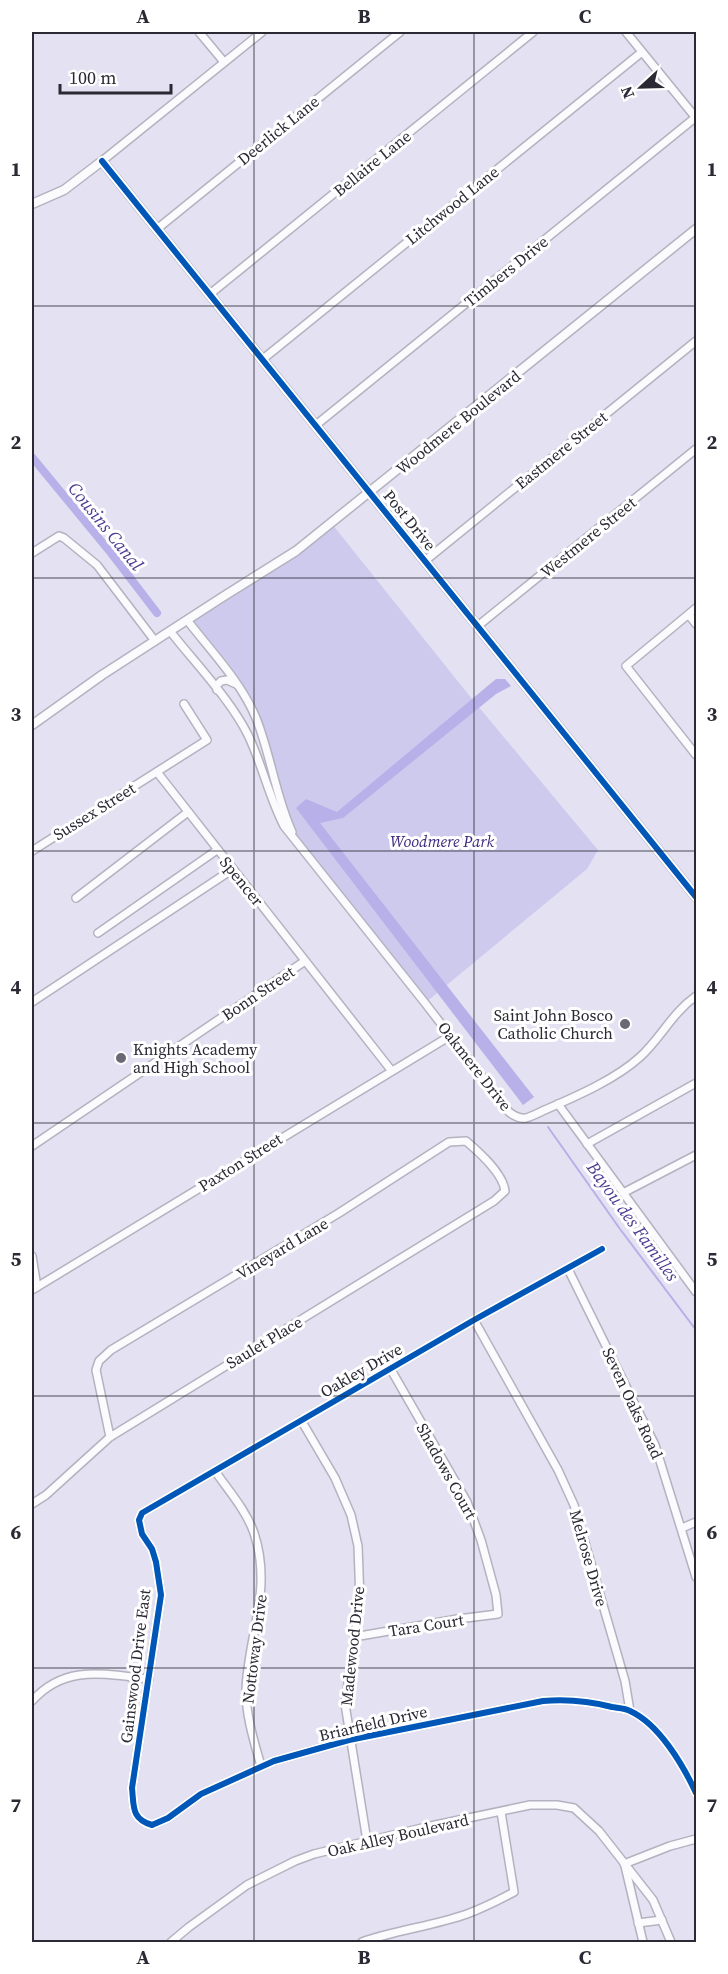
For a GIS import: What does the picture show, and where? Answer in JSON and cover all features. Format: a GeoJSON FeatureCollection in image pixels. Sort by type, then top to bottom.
{"type":"FeatureCollection","features":[{"type":"Feature","properties":{"kind":"street"},"geometry":{"type":"LineString","coordinates":[[199,32],[224,63]]}},
{"type":"Feature","properties":{"kind":"street"},"geometry":{"type":"LineString","coordinates":[[32,204],[64,190],[262,32]]}},
{"type":"Feature","properties":{"kind":"street","name":"Deerlick Lane"},"geometry":{"type":"LineString","coordinates":[[157,229],[400,32]]}},
{"type":"Feature","properties":{"kind":"street","name":"Bellaire Lane"},"geometry":{"type":"LineString","coordinates":[[210,294],[533,32]]}},
{"type":"Feature","properties":{"kind":"street"},"geometry":{"type":"LineString","coordinates":[[626,32],[696,117]]}},
{"type":"Feature","properties":{"kind":"street","name":"Litchwood Lane"},"geometry":{"type":"LineString","coordinates":[[263,359],[642,52]]}},
{"type":"Feature","properties":{"kind":"street","name":"Timbers Drive"},"geometry":{"type":"LineString","coordinates":[[316,425],[696,117]]}},
{"type":"Feature","properties":{"kind":"street","name":"Post Drive"},"geometry":{"type":"LineString","coordinates":[[102,161],[479,625],[696,897]]}},
{"type":"Feature","properties":{"kind":"street","name":"Woodmere Boulevard"},"geometry":{"type":"LineString","coordinates":[[32,725],[170,631],[297,552],[696,229]]}},
{"type":"Feature","properties":{"kind":"street","name":"Eastmere Street"},"geometry":{"type":"LineString","coordinates":[[426,560],[696,341]]}},
{"type":"Feature","properties":{"kind":"street","name":"Westmere Street"},"geometry":{"type":"LineString","coordinates":[[479,625],[696,449]]}},
{"type":"Feature","properties":{"kind":"street"},"geometry":{"type":"LineString","coordinates":[[32,553],[59,536],[64,538],[97,565],[155,641]]}},
{"type":"Feature","properties":{"kind":"street"},"geometry":{"type":"LineString","coordinates":[[696,608],[626,666],[696,755]]}},
{"type":"Feature","properties":{"kind":"street"},"geometry":{"type":"LineString","coordinates":[[689,615],[696,624]]}},
{"type":"Feature","properties":{"kind":"street","name":"Oakmere Drive"},"geometry":{"type":"LineString","coordinates":[[187,620],[248,701],[267,752],[277,793],[296,840]]}},
{"type":"Feature","properties":{"kind":"street","name":"Oakmere Drive"},"geometry":{"type":"LineString","coordinates":[[170,631],[240,721],[248,735],[284,825],[515,1116],[526,1118],[558,1104],[596,1085],[638,1059],[679,1011],[696,996]]}},
{"type":"Feature","properties":{"kind":"street"},"geometry":{"type":"LineString","coordinates":[[217,690],[218,683],[221,681],[227,680],[236,684]]}},
{"type":"Feature","properties":{"kind":"street"},"geometry":{"type":"LineString","coordinates":[[157,772],[207,740],[184,704]]}},
{"type":"Feature","properties":{"kind":"street","name":"Spencer"},"geometry":{"type":"LineString","coordinates":[[157,772],[391,1070]]}},
{"type":"Feature","properties":{"kind":"street","name":"Sussex Street"},"geometry":{"type":"LineString","coordinates":[[32,851],[157,772]]}},
{"type":"Feature","properties":{"kind":"street"},"geometry":{"type":"LineString","coordinates":[[76,898],[188,812]]}},
{"type":"Feature","properties":{"kind":"street"},"geometry":{"type":"LineString","coordinates":[[98,933],[217,850]]}},
{"type":"Feature","properties":{"kind":"street"},"geometry":{"type":"LineString","coordinates":[[32,1002],[233,869]]}},
{"type":"Feature","properties":{"kind":"street","name":"Bonn Street"},"geometry":{"type":"LineString","coordinates":[[32,1146],[305,961]]}},
{"type":"Feature","properties":{"kind":"street","name":"Paxton Street"},"geometry":{"type":"LineString","coordinates":[[34,1288],[450,1036]]}},
{"type":"Feature","properties":{"kind":"street"},"geometry":{"type":"LineString","coordinates":[[588,1144],[696,1083]]}},
{"type":"Feature","properties":{"kind":"street"},"geometry":{"type":"LineString","coordinates":[[558,1104],[696,1292]]}},
{"type":"Feature","properties":{"kind":"street","name":"Saulet Place"},"geometry":{"type":"LineString","coordinates":[[32,1504],[46,1495],[110,1437],[494,1201],[505,1191],[504,1184],[483,1155],[466,1140]]}},
{"type":"Feature","properties":{"kind":"street","name":"Vineyard Lane"},"geometry":{"type":"LineString","coordinates":[[110,1437],[96,1370],[99,1361],[111,1350],[339,1213],[449,1142],[466,1140]]}},
{"type":"Feature","properties":{"kind":"street"},"geometry":{"type":"LineString","coordinates":[[623,1192],[696,1155]]}},
{"type":"Feature","properties":{"kind":"street","name":"Oakley Drive"},"geometry":{"type":"LineString","coordinates":[[139,1520],[142,1513],[390,1368],[602,1249]]}},
{"type":"Feature","properties":{"kind":"street"},"geometry":{"type":"LineString","coordinates":[[32,1256],[34,1288]]}},
{"type":"Feature","properties":{"kind":"street","name":"Seven Oaks Road"},"geometry":{"type":"LineString","coordinates":[[568,1269],[655,1445],[696,1577]]}},
{"type":"Feature","properties":{"kind":"street","name":"Melrose Drive"},"geometry":{"type":"LineString","coordinates":[[474,1320],[558,1470],[574,1505],[625,1682],[630,1711]]}},
{"type":"Feature","properties":{"kind":"street","name":"Shadows Court"},"geometry":{"type":"LineString","coordinates":[[390,1368],[471,1512],[496,1595],[498,1614]]}},
{"type":"Feature","properties":{"kind":"street","name":"Madewood Drive"},"geometry":{"type":"LineString","coordinates":[[301,1420],[335,1478],[351,1515],[358,1546],[360,1600],[345,1704],[367,1841]]}},
{"type":"Feature","properties":{"kind":"street","name":"Nottoway Drive"},"geometry":{"type":"LineString","coordinates":[[215,1471],[254,1532],[258,1549],[261,1590],[246,1688],[246,1712],[261,1766]]}},
{"type":"Feature","properties":{"kind":"street","name":"Gainswood Drive East"},"geometry":{"type":"LineString","coordinates":[[139,1520],[142,1534],[152,1549],[156,1562],[161,1594],[132,1788],[134,1810],[139,1819]]}},
{"type":"Feature","properties":{"kind":"street"},"geometry":{"type":"LineString","coordinates":[[682,1528],[696,1522]]}},
{"type":"Feature","properties":{"kind":"street","name":"Tara Court"},"geometry":{"type":"LineString","coordinates":[[354,1637],[498,1614]]}},
{"type":"Feature","properties":{"kind":"street"},"geometry":{"type":"LineString","coordinates":[[32,1701],[46,1687],[74,1675],[106,1674],[149,1679]]}},
{"type":"Feature","properties":{"kind":"street","name":"Briarfield Drive"},"geometry":{"type":"LineString","coordinates":[[139,1819],[152,1825],[158,1823],[201,1794],[261,1766],[349,1740],[543,1701],[583,1701],[630,1711]]}},
{"type":"Feature","properties":{"kind":"street"},"geometry":{"type":"LineString","coordinates":[[630,1711],[666,1742],[685,1770],[696,1793]]}},
{"type":"Feature","properties":{"kind":"street","name":"Oak Alley Boulevard"},"geometry":{"type":"LineString","coordinates":[[171,1942],[218,1905],[273,1871],[314,1854],[530,1805],[557,1805],[574,1808],[599,1831],[653,1900],[671,1942]]}},
{"type":"Feature","properties":{"kind":"street"},"geometry":{"type":"LineString","coordinates":[[362,1942],[468,1914],[514,1892],[501,1812]]}},
{"type":"Feature","properties":{"kind":"street"},"geometry":{"type":"LineString","coordinates":[[624,1864],[670,1846],[696,1839]]}},
{"type":"Feature","properties":{"kind":"street","name":"Oak Alley Boulevard"},"geometry":{"type":"LineString","coordinates":[[624,1864],[643,1942]]}},
{"type":"Feature","properties":{"kind":"street"},"geometry":{"type":"LineString","coordinates":[[638,1923],[662,1920]]}},
{"type":"Feature","properties":{"kind":"green space","name":"Woodmere Park"},"geometry":{"type":"Polygon","coordinates":[[[332,524],[468,694],[598,850],[587,869],[425,1003],[296,840],[248,701],[187,620],[332,524]]]}},
{"type":"Feature","properties":{"kind":"shaded area"},"geometry":{"type":"Polygon","coordinates":[[[496,679],[505,679],[511,686],[496,694],[343,818],[320,823],[534,1097],[523,1105],[296,808],[306,799],[337,812],[496,679]]]}},
{"type":"Feature","properties":{"kind":"waterway","name":"Cousins Canal"},"geometry":{"type":"LineString","coordinates":[[32,457],[157,613]]}},
{"type":"Feature","properties":{"kind":"waterway","name":"Bayou des Familles"},"geometry":{"type":"LineString","coordinates":[[548,1127],[620,1229],[696,1330]]}},
{"type":"Feature","properties":{"kind":"cycle path"},"geometry":{"type":"LineString","coordinates":[[102,161],[696,897]]}},
{"type":"Feature","properties":{"kind":"cycle path"},"geometry":{"type":"LineString","coordinates":[[602,1249],[474,1320],[142,1513],[139,1520],[142,1534],[152,1549],[161,1595],[132,1788],[134,1806],[140,1819],[152,1825],[168,1818],[201,1794],[274,1761],[349,1740],[552,1700],[595,1703],[626,1709],[641,1717],[669,1746],[696,1793]]}},
{"type":"Feature","properties":{"kind":"place","name":"Saint John Bosco Catholic Church"},"geometry":{"type":"Point","coordinates":[625,1024]}},
{"type":"Feature","properties":{"kind":"place","name":"Knights Academy and High School"},"geometry":{"type":"Point","coordinates":[121,1058]}}]}
